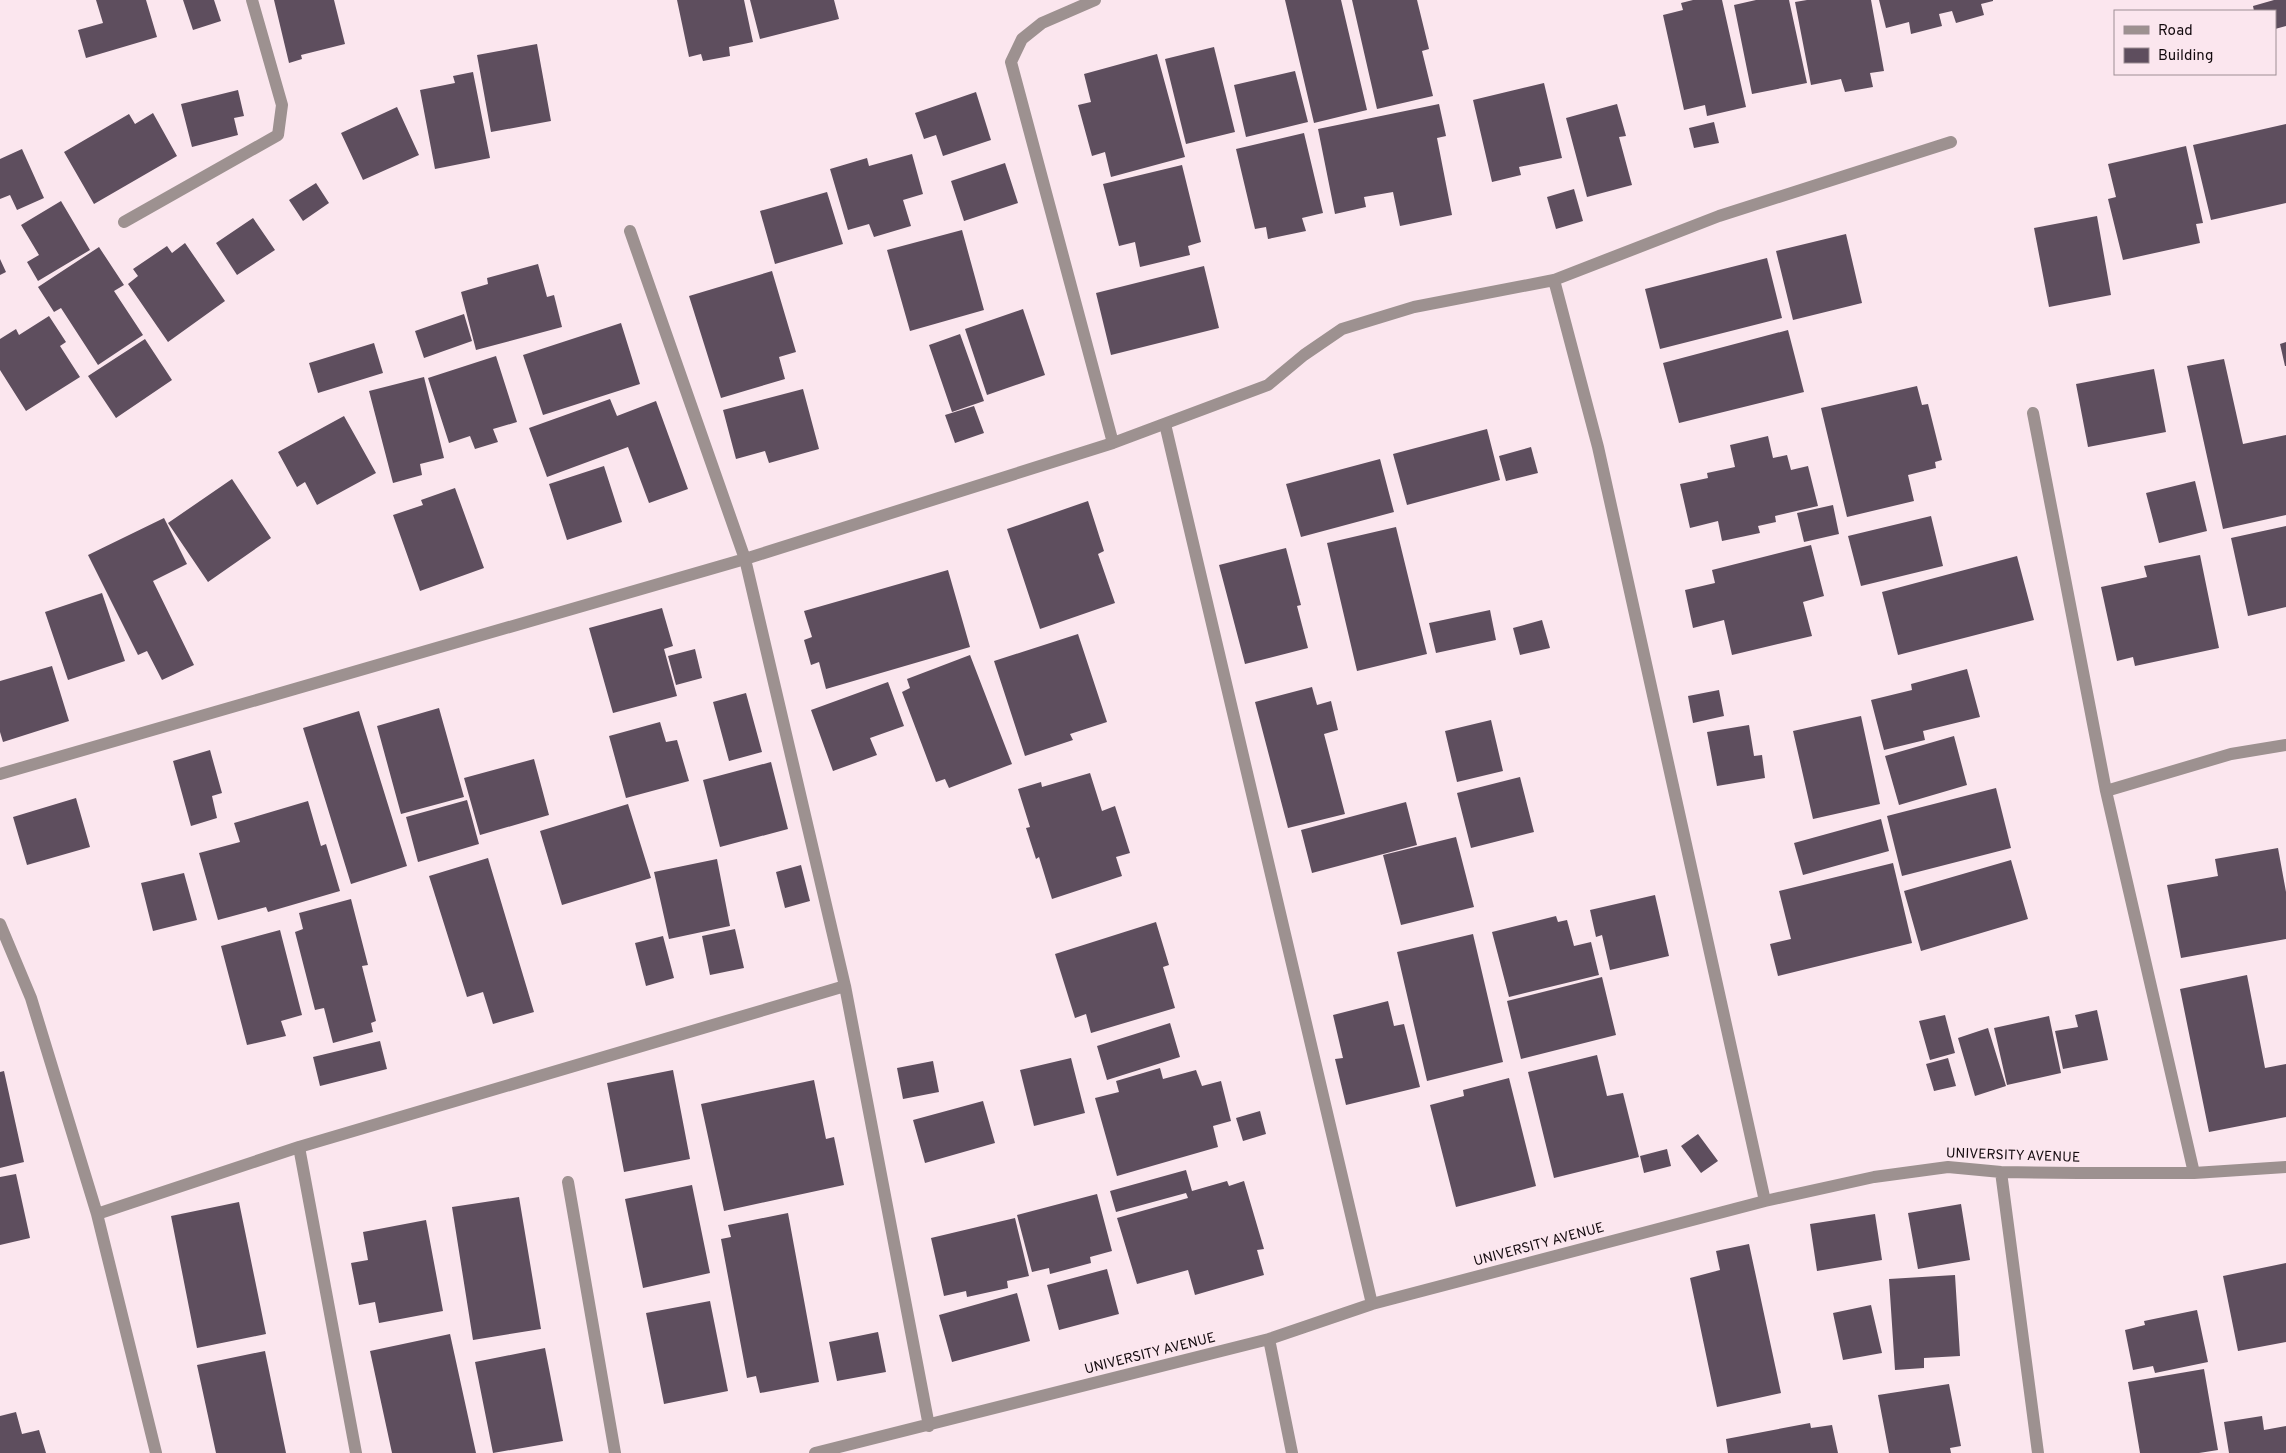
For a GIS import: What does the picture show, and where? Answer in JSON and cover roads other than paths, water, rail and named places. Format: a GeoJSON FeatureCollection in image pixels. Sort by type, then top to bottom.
{"type":"FeatureCollection","features":[{"type":"Feature","properties":{"kind":"street"},"geometry":{"type":"LineString","coordinates":[[124,222],[278,135],[282,105],[252,0]]}},
{"type":"Feature","properties":{"kind":"street"},"geometry":{"type":"LineString","coordinates":[[1095,0],[1042,23],[1022,39],[1011,62],[1113,443]]}},
{"type":"Feature","properties":{"kind":"street"},"geometry":{"type":"LineString","coordinates":[[0,774],[745,559],[1113,443],[1268,385],[1304,355],[1342,329],[1414,307],[1554,280],[1719,216],[1951,142]]}},
{"type":"Feature","properties":{"kind":"street"},"geometry":{"type":"LineString","coordinates":[[630,232],[745,559],[845,986],[930,1426]]}},
{"type":"Feature","properties":{"kind":"street"},"geometry":{"type":"LineString","coordinates":[[1554,280],[1598,446],[1765,1201]]}},
{"type":"Feature","properties":{"kind":"street"},"geometry":{"type":"LineString","coordinates":[[2033,412],[2106,791],[2194,1173]]}},
{"type":"Feature","properties":{"kind":"street"},"geometry":{"type":"LineString","coordinates":[[1165,424],[1372,1304]]}},
{"type":"Feature","properties":{"kind":"street"},"geometry":{"type":"LineString","coordinates":[[2106,791],[2231,754],[2286,745]]}},
{"type":"Feature","properties":{"kind":"street"},"geometry":{"type":"LineString","coordinates":[[0,924],[31,998],[97,1214],[156,1453]]}},
{"type":"Feature","properties":{"kind":"street"},"geometry":{"type":"LineString","coordinates":[[97,1214],[299,1148],[845,986]]}},
{"type":"Feature","properties":{"kind":"street"},"geometry":{"type":"LineString","coordinates":[[299,1148],[356,1453]]}},
{"type":"Feature","properties":{"kind":"street","name":"UNIVERSITY AVENUE"},"geometry":{"type":"LineString","coordinates":[[815,1453],[930,1426],[1269,1339],[1372,1304],[1765,1201],[1874,1177],[1948,1167],[2001,1172],[2194,1173],[2286,1167]]}},
{"type":"Feature","properties":{"kind":"street"},"geometry":{"type":"LineString","coordinates":[[2001,1172],[2038,1453]]}},
{"type":"Feature","properties":{"kind":"street"},"geometry":{"type":"LineString","coordinates":[[568,1182],[615,1453]]}},
{"type":"Feature","properties":{"kind":"street"},"geometry":{"type":"LineString","coordinates":[[1269,1339],[1292,1453]]}}]}
